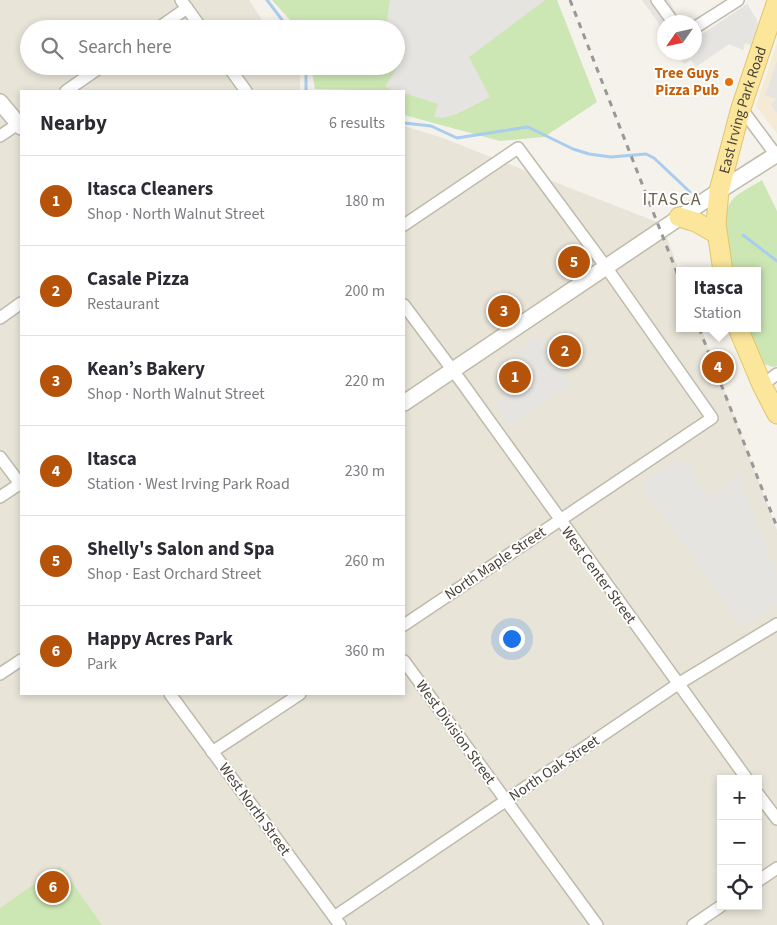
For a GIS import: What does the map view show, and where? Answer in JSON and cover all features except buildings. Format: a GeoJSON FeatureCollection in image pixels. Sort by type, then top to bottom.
{"type":"FeatureCollection","features":[{"type":"Feature","properties":{"kind":"main road","name":"East Irving Park Road"},"geometry":{"type":"LineString","coordinates":[[722,267],[717,234],[716,208],[718,190],[741,108],[777,1]]}},
{"type":"Feature","properties":{"kind":"main road"},"geometry":{"type":"LineString","coordinates":[[679,217],[696,222],[717,234]]}},
{"type":"Feature","properties":{"kind":"main road"},"geometry":{"type":"LineString","coordinates":[[740,332],[762,385],[777,414]]}},
{"type":"Feature","properties":{"kind":"street"},"geometry":{"type":"LineString","coordinates":[[657,0],[668,15]]}},
{"type":"Feature","properties":{"kind":"street"},"geometry":{"type":"LineString","coordinates":[[702,23],[738,0]]}},
{"type":"Feature","properties":{"kind":"street"},"geometry":{"type":"LineString","coordinates":[[167,20],[184,4],[196,20]]}},
{"type":"Feature","properties":{"kind":"street"},"geometry":{"type":"LineString","coordinates":[[67,90],[89,75]]}},
{"type":"Feature","properties":{"kind":"street"},"geometry":{"type":"LineString","coordinates":[[234,75],[245,90]]}},
{"type":"Feature","properties":{"kind":"street"},"geometry":{"type":"LineString","coordinates":[[0,102],[20,124],[0,136]]}},
{"type":"Feature","properties":{"kind":"street"},"geometry":{"type":"LineString","coordinates":[[405,402],[718,190],[776,154],[741,108]]}},
{"type":"Feature","properties":{"kind":"street"},"geometry":{"type":"LineString","coordinates":[[405,224],[518,148],[606,267]]}},
{"type":"Feature","properties":{"kind":"street","name":"North Maple Street"},"geometry":{"type":"LineString","coordinates":[[405,624],[712,418],[606,267]]}},
{"type":"Feature","properties":{"kind":"street"},"geometry":{"type":"LineString","coordinates":[[0,318],[20,304]]}},
{"type":"Feature","properties":{"kind":"street","name":"West Center Street"},"geometry":{"type":"LineString","coordinates":[[405,306],[453,370],[744,775]]}},
{"type":"Feature","properties":{"kind":"street"},"geometry":{"type":"LineString","coordinates":[[762,385],[777,374]]}},
{"type":"Feature","properties":{"kind":"street"},"geometry":{"type":"LineString","coordinates":[[0,457],[20,483]]}},
{"type":"Feature","properties":{"kind":"street"},"geometry":{"type":"LineString","coordinates":[[0,497],[20,485]]}},
{"type":"Feature","properties":{"kind":"street","name":"North Oak Street"},"geometry":{"type":"LineString","coordinates":[[337,921],[506,800],[678,684],[777,624]]}},
{"type":"Feature","properties":{"kind":"street"},"geometry":{"type":"LineString","coordinates":[[0,674],[20,661]]}},
{"type":"Feature","properties":{"kind":"street","name":"West Division Street"},"geometry":{"type":"LineString","coordinates":[[405,662],[597,925]]}},
{"type":"Feature","properties":{"kind":"street","name":"West North Street"},"geometry":{"type":"LineString","coordinates":[[171,695],[337,921]]}},
{"type":"Feature","properties":{"kind":"street"},"geometry":{"type":"LineString","coordinates":[[212,752],[298,695]]}},
{"type":"Feature","properties":{"kind":"street"},"geometry":{"type":"LineString","coordinates":[[762,799],[777,819]]}},
{"type":"Feature","properties":{"kind":"street"},"geometry":{"type":"LineString","coordinates":[[762,878],[777,868]]}},
{"type":"Feature","properties":{"kind":"street"},"geometry":{"type":"LineString","coordinates":[[694,925],[717,909]]}},
{"type":"Feature","properties":{"kind":"shaded area"},"geometry":{"type":"Polygon","coordinates":[[[0,0],[249,0],[262,20],[20,20],[20,75],[300,76],[300,90],[20,90],[20,695],[405,695],[405,126],[440,137],[662,224],[678,267],[676,267],[676,332],[703,332],[777,530],[777,925],[0,925],[0,0]]]}},
{"type":"Feature","properties":{"kind":"shaded area"},"geometry":{"type":"Polygon","coordinates":[[[390,0],[545,0],[469,57],[490,97],[457,114],[442,118],[434,117],[438,104],[405,93],[405,90],[394,90],[385,87],[392,75],[405,75],[405,20],[387,20],[390,0]]]}},
{"type":"Feature","properties":{"kind":"shaded area"},"geometry":{"type":"Polygon","coordinates":[[[642,0],[669,0],[677,15],[657,15],[657,21],[642,0]]]}},
{"type":"Feature","properties":{"kind":"shaded area"},"geometry":{"type":"Polygon","coordinates":[[[747,4],[757,20],[758,27],[751,45],[745,43],[743,50],[729,44],[696,67],[691,60],[702,60],[702,34],[747,4]]]}},
{"type":"Feature","properties":{"kind":"shaded area"},"geometry":{"type":"Polygon","coordinates":[[[777,43],[777,134],[756,106],[777,43]]]}},
{"type":"Feature","properties":{"kind":"shaded area"},"geometry":{"type":"Polygon","coordinates":[[[681,60],[691,60],[684,64],[681,60]]]}},
{"type":"Feature","properties":{"kind":"shaded area"},"geometry":{"type":"Polygon","coordinates":[[[777,61],[777,113],[771,105],[776,99],[765,95],[777,61]]]}},
{"type":"Feature","properties":{"kind":"shaded area"},"geometry":{"type":"Polygon","coordinates":[[[539,335],[573,384],[510,426],[495,403],[533,376],[516,351],[539,335]]]}},
{"type":"Feature","properties":{"kind":"shaded area"},"geometry":{"type":"Polygon","coordinates":[[[676,460],[688,463],[708,498],[740,473],[751,508],[777,575],[777,604],[741,627],[641,484],[676,460]]]}},
{"type":"Feature","properties":{"kind":"green space"},"geometry":{"type":"Polygon","coordinates":[[[272,0],[557,0],[597,102],[544,137],[500,141],[405,115],[405,90],[315,89],[313,75],[405,75],[405,20],[290,20],[272,0]]]}},
{"type":"Feature","properties":{"kind":"green space"},"geometry":{"type":"Polygon","coordinates":[[[762,180],[777,211],[777,366],[773,367],[761,363],[748,332],[761,332],[761,267],[730,267],[726,214],[732,200],[762,180]]]}},
{"type":"Feature","properties":{"kind":"green space"},"geometry":{"type":"Polygon","coordinates":[[[60,866],[102,925],[0,925],[0,908],[60,866]]]}},
{"type":"Feature","properties":{"kind":"waterway"},"geometry":{"type":"LineString","coordinates":[[267,0],[282,20]]}},
{"type":"Feature","properties":{"kind":"waterway"},"geometry":{"type":"LineString","coordinates":[[306,75],[306,90]]}},
{"type":"Feature","properties":{"kind":"waterway"},"geometry":{"type":"LineString","coordinates":[[405,123],[431,126],[457,138],[528,127],[573,149],[589,154],[611,157],[646,154],[654,158],[690,192]]}},
{"type":"Feature","properties":{"kind":"waterway"},"geometry":{"type":"LineString","coordinates":[[743,235],[777,261]]}},
{"type":"Feature","properties":{"kind":"railway"},"geometry":{"type":"LineString","coordinates":[[570,0],[676,270]]}},
{"type":"Feature","properties":{"kind":"railway"},"geometry":{"type":"LineString","coordinates":[[701,332],[777,527]]}},
{"type":"Feature","properties":{"kind":"place","name":"Tree Guys Pizza Pub"},"geometry":{"type":"Point","coordinates":[729,82]}},
{"type":"Feature","properties":{"kind":"place","name":"Shelly's Salon and Spa"},"geometry":{"type":"Point","coordinates":[574,262]}},
{"type":"Feature","properties":{"kind":"place","name":"Kean’s Bakery"},"geometry":{"type":"Point","coordinates":[504,311]}},
{"type":"Feature","properties":{"kind":"place","name":"Casale Pizza"},"geometry":{"type":"Point","coordinates":[565,351]}},
{"type":"Feature","properties":{"kind":"place","name":"Itasca"},"geometry":{"type":"Point","coordinates":[718,367]}},
{"type":"Feature","properties":{"kind":"place","name":"Itasca Cleaners"},"geometry":{"type":"Point","coordinates":[515,377]}},
{"type":"Feature","properties":{"kind":"place","name":"Happy Acres Park"},"geometry":{"type":"Point","coordinates":[53,887]}},
{"type":"Feature","properties":{"kind":"district","name":"ITASCA"},"geometry":{"type":"Point","coordinates":[672,199]}}]}
